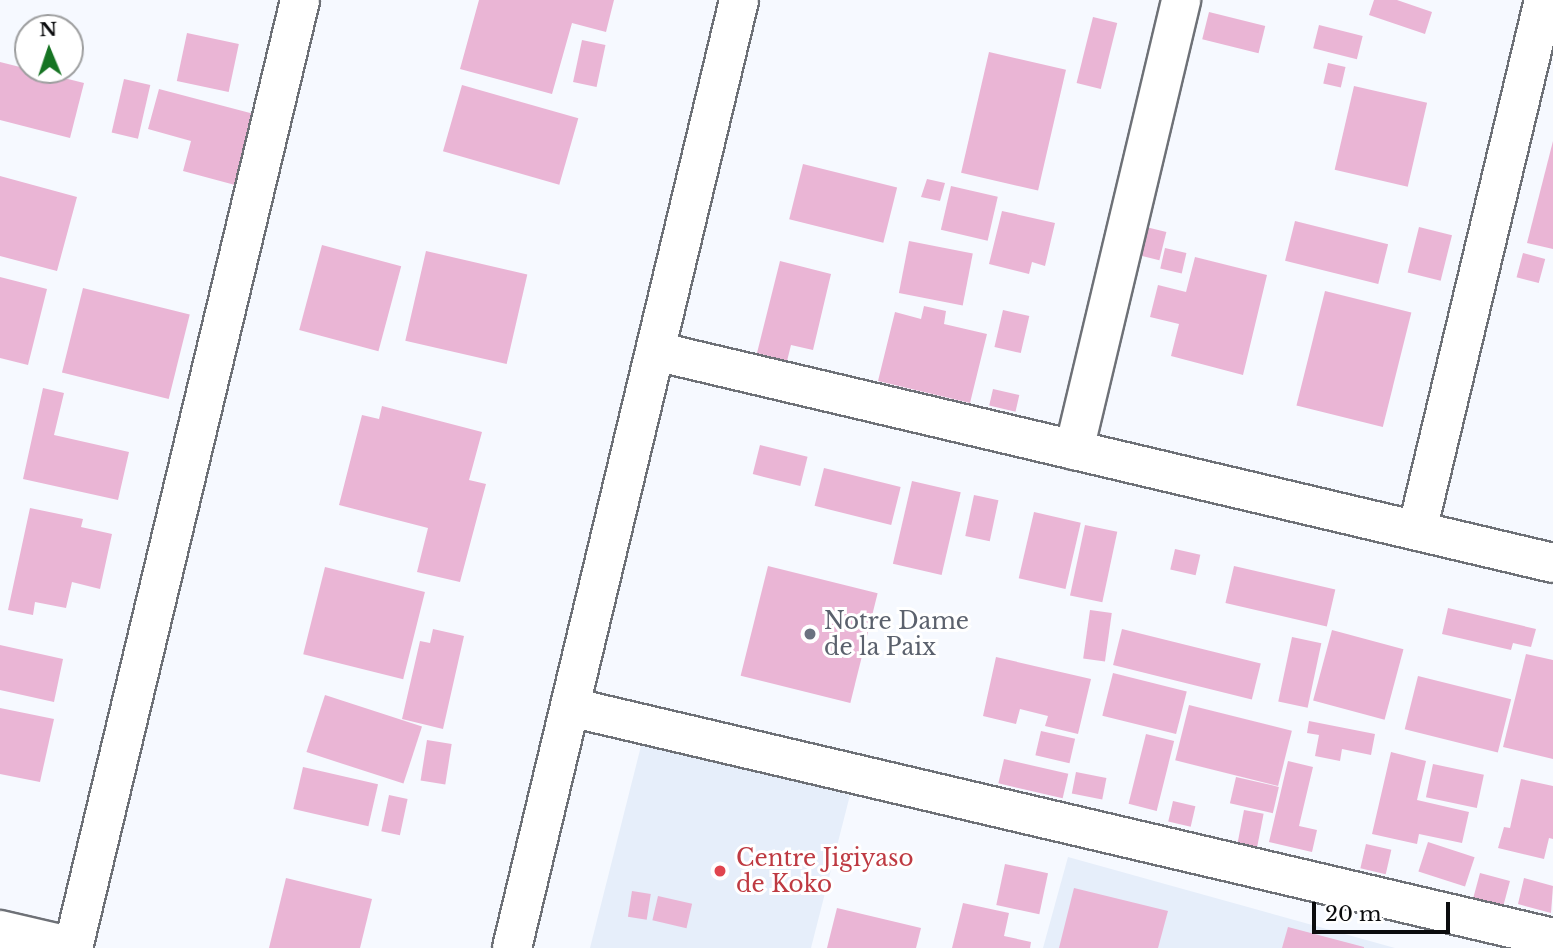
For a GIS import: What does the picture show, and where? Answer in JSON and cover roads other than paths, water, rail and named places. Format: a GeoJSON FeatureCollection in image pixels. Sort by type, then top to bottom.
{"type":"FeatureCollection","features":[{"type":"Feature","properties":{"kind":"street"},"geometry":{"type":"LineString","coordinates":[[0,930],[73,948],[300,0]]}},
{"type":"Feature","properties":{"kind":"street"},"geometry":{"type":"LineString","coordinates":[[512,948],[739,0]]}},
{"type":"Feature","properties":{"kind":"street"},"geometry":{"type":"LineString","coordinates":[[1074,450],[1181,0]]}},
{"type":"Feature","properties":{"kind":"street"},"geometry":{"type":"LineString","coordinates":[[1417,531],[1544,0]]}},
{"type":"Feature","properties":{"kind":"street"},"geometry":{"type":"LineString","coordinates":[[655,351],[1553,563]]}},
{"type":"Feature","properties":{"kind":"street"},"geometry":{"type":"LineString","coordinates":[[570,707],[1553,938]]}},
{"type":"Feature","properties":{"kind":"place","name":"Notre Dame de la Paix"},"geometry":{"type":"Point","coordinates":[810,634]}},
{"type":"Feature","properties":{"kind":"place","name":"Centre Jigiyaso de Koko"},"geometry":{"type":"Point","coordinates":[720,871]}}]}
